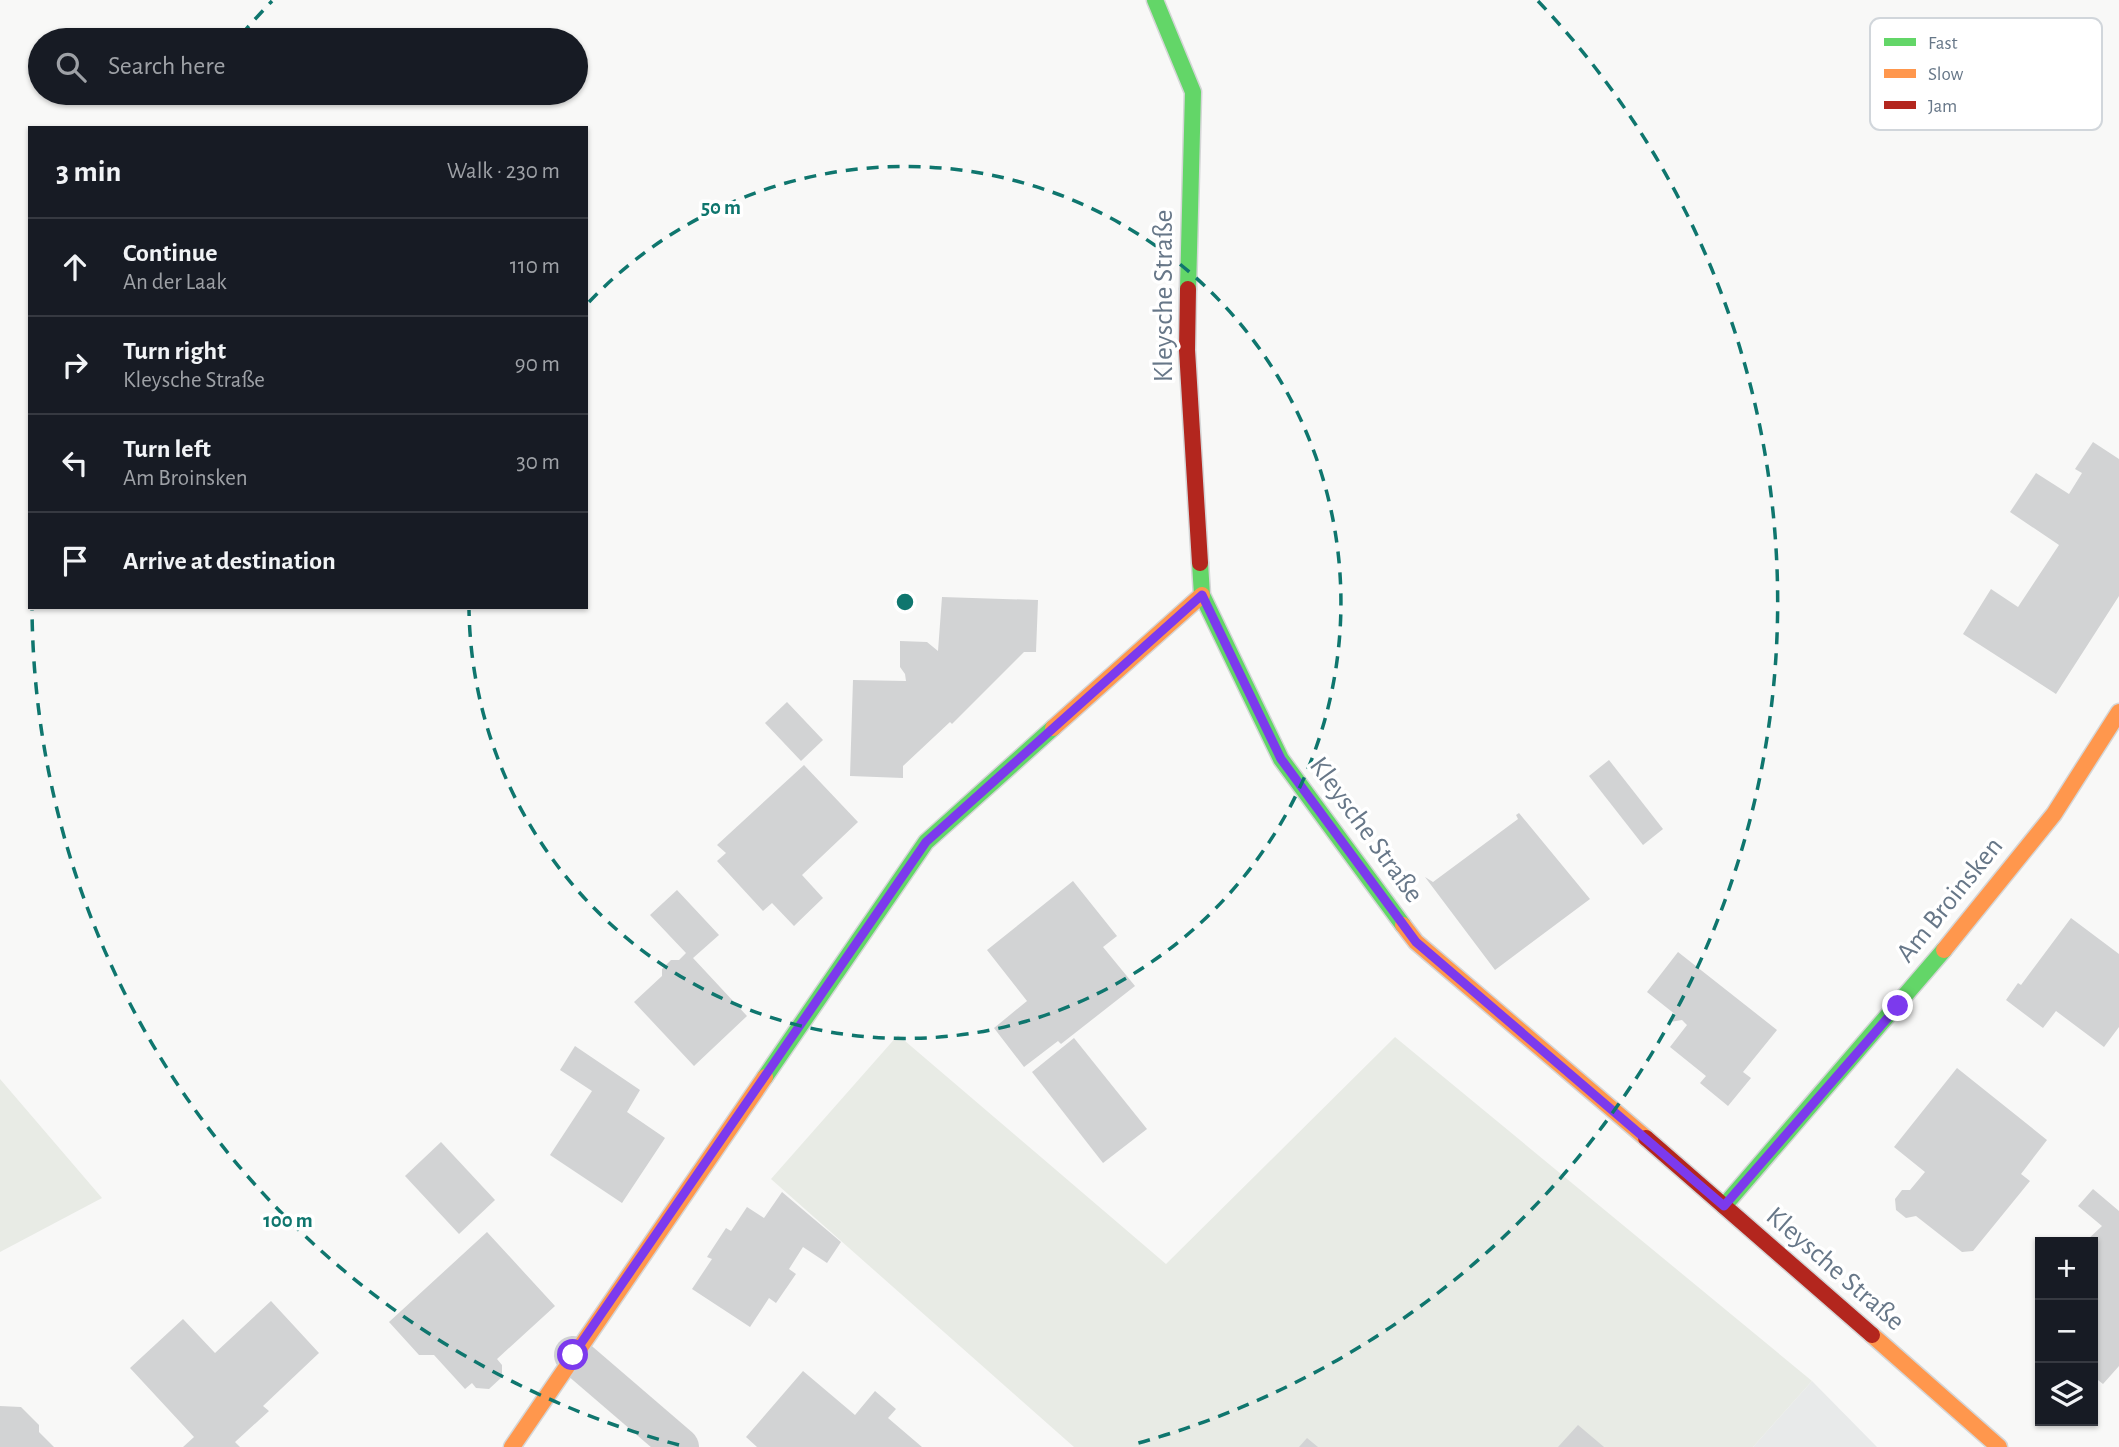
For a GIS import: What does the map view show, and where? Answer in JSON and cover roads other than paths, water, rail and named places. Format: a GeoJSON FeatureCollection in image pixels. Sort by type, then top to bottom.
{"type":"FeatureCollection","features":[{"type":"Feature","properties":{"kind":"street","name":"Kleysche Straße"},"geometry":{"type":"LineString","coordinates":[[1155,0],[1192,92],[1187,350],[1202,595],[1281,759],[1416,942],[1724,1206],[1999,1447]]}},
{"type":"Feature","properties":{"kind":"street"},"geometry":{"type":"LineString","coordinates":[[512,1447],[926,842],[1202,595]]}},
{"type":"Feature","properties":{"kind":"street","name":"Am Broinsken"},"geometry":{"type":"LineString","coordinates":[[1724,1206],[1898,1006],[2054,814],[2119,712]]}},
{"type":"Feature","properties":{"kind":"street"},"geometry":{"type":"LineString","coordinates":[[573,1355],[680,1447]]}}]}
